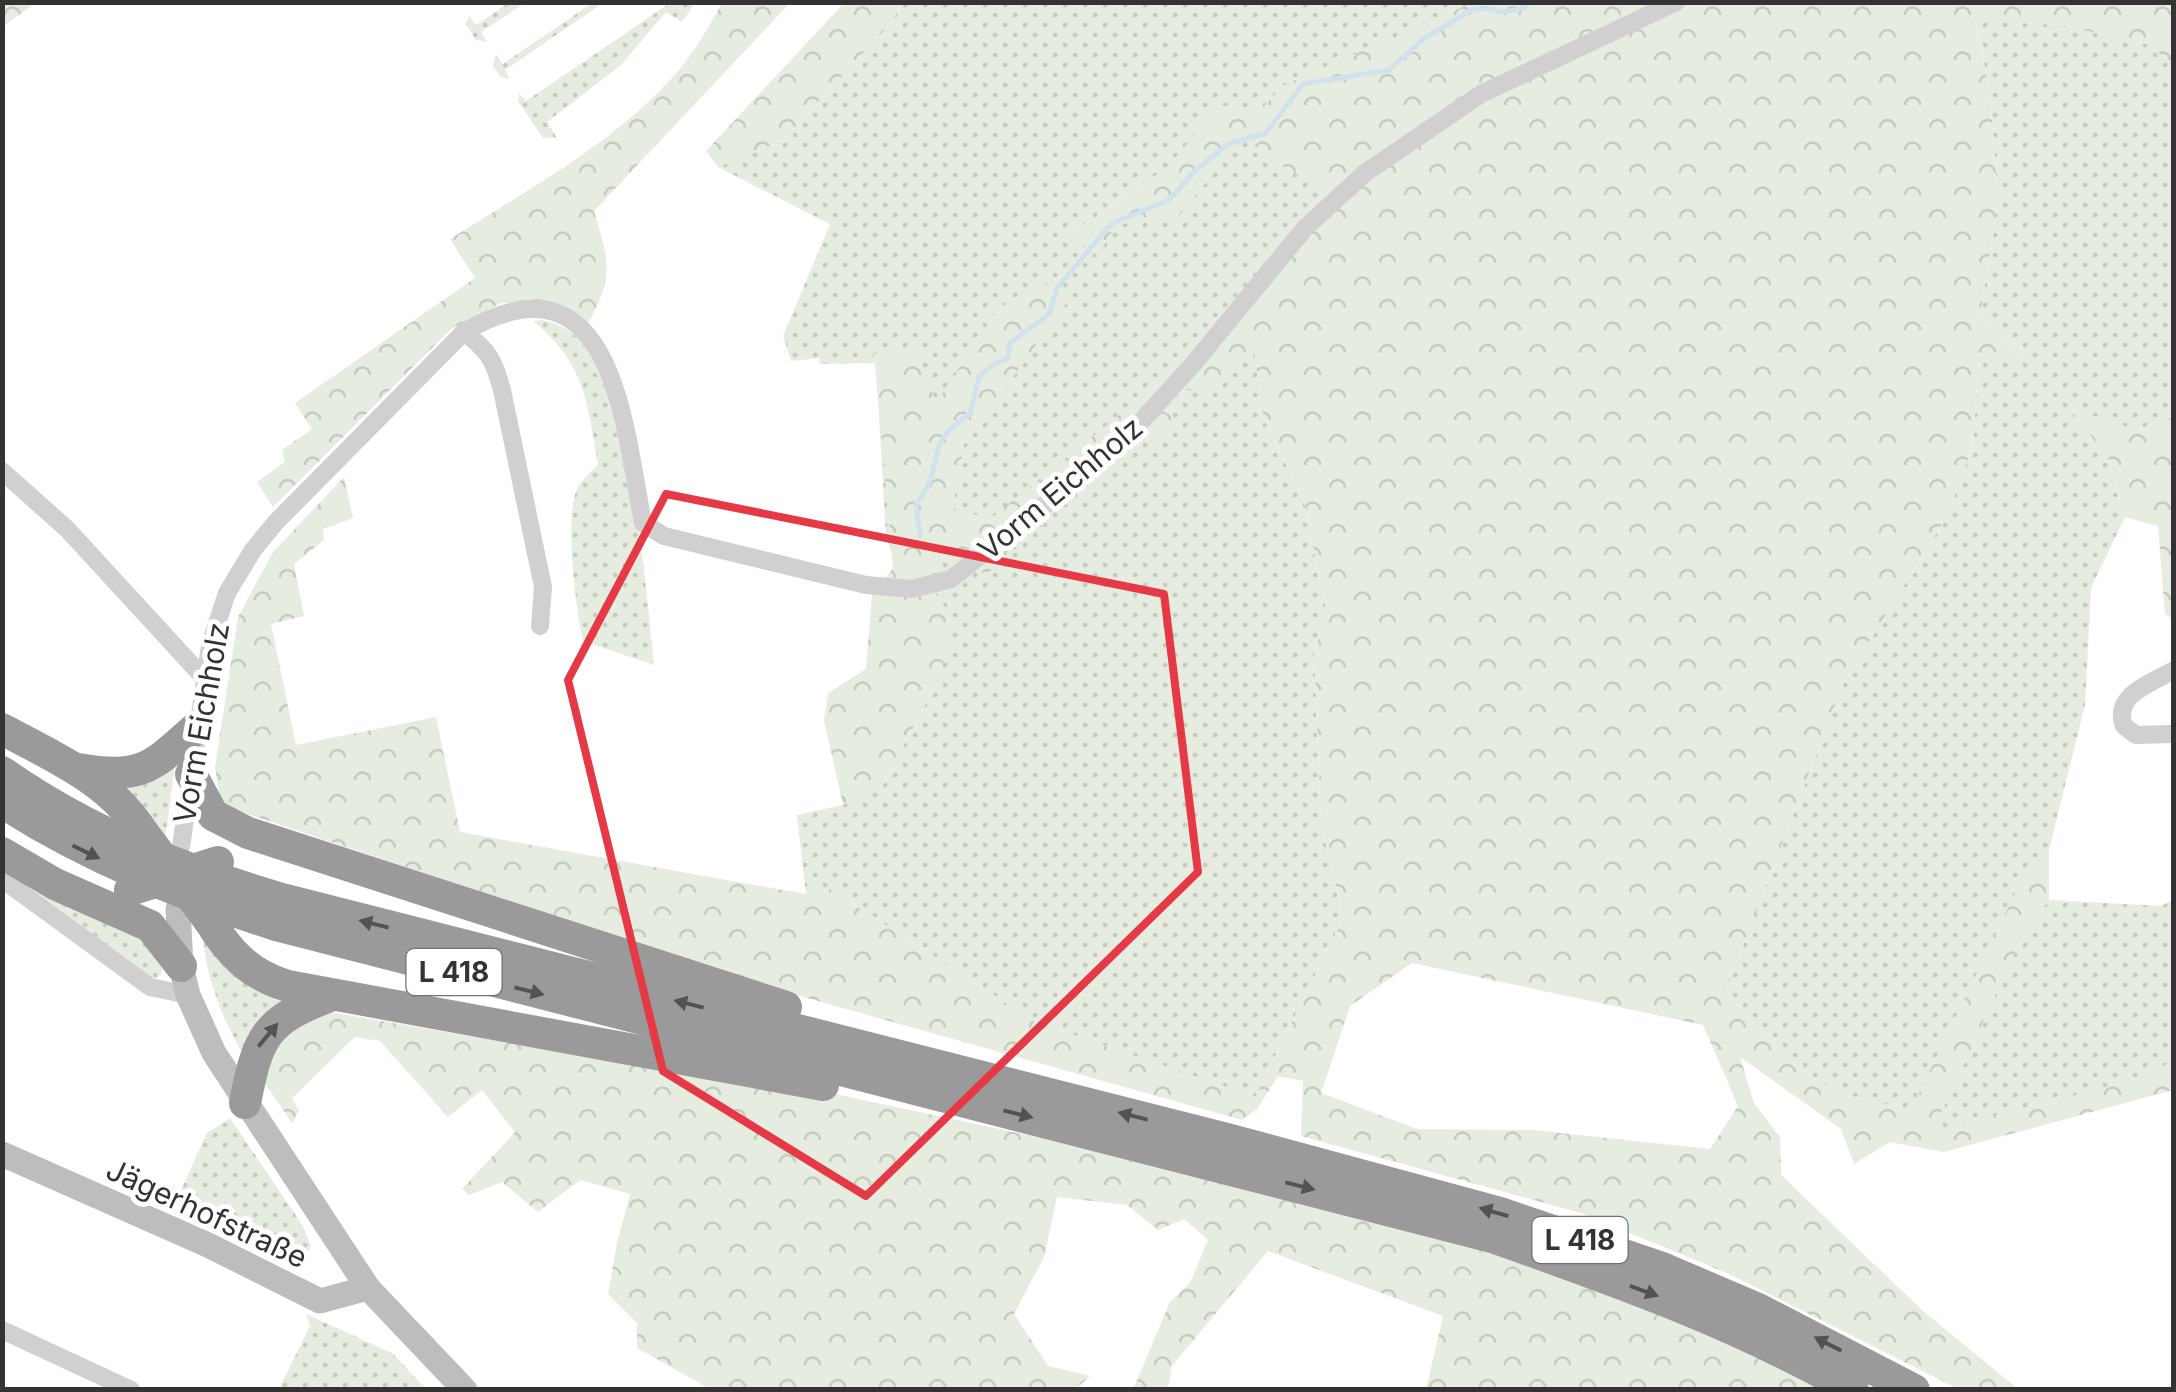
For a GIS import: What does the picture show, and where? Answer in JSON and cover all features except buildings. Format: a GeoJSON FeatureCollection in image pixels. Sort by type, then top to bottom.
{"type":"FeatureCollection","features":[{"type":"Feature","properties":{"kind":"highway"},"geometry":{"type":"LineString","coordinates":[[78,769],[121,774],[142,770],[160,760],[198,726]]}},
{"type":"Feature","properties":{"kind":"highway"},"geometry":{"type":"LineString","coordinates":[[2,729],[78,769],[111,794],[144,834],[179,861],[227,948],[246,966],[273,982],[330,996],[848,1089],[922,1076]]}},
{"type":"Feature","properties":{"kind":"highway","name":"L 418"},"geometry":{"type":"LineString","coordinates":[[2,772],[100,831],[221,881],[1492,1237],[1653,1294],[1746,1332],[1853,1390]]}},
{"type":"Feature","properties":{"kind":"highway"},"geometry":{"type":"LineString","coordinates":[[191,774],[219,820],[822,1018],[922,1076]]}},
{"type":"Feature","properties":{"kind":"highway","name":"L 418"},"geometry":{"type":"LineString","coordinates":[[2,802],[87,853],[276,926],[922,1076],[1244,1144],[1500,1213],[1758,1309],[1914,1390]]}},
{"type":"Feature","properties":{"kind":"highway"},"geometry":{"type":"LineString","coordinates":[[90,898],[130,890],[179,861],[218,862],[284,844]]}},
{"type":"Feature","properties":{"kind":"highway"},"geometry":{"type":"LineString","coordinates":[[2,853],[39,876],[150,926],[184,980]]}},
{"type":"Feature","properties":{"kind":"highway"},"geometry":{"type":"LineString","coordinates":[[245,1104],[255,1055],[269,1030],[294,1011],[330,996]]}},
{"type":"Feature","properties":{"kind":"main road"},"geometry":{"type":"LineString","coordinates":[[178,909],[184,980],[214,1053],[368,1288],[465,1390]]}},
{"type":"Feature","properties":{"kind":"main road","name":"Jägerhofstraße"},"geometry":{"type":"LineString","coordinates":[[2,1154],[208,1245],[320,1301],[368,1288]]}},
{"type":"Feature","properties":{"kind":"street","name":"Vorm Eichholz"},"geometry":{"type":"LineString","coordinates":[[179,861],[204,680],[215,622],[227,593],[253,550],[276,522],[464,332],[508,311],[534,309],[560,316],[596,342],[615,384],[644,523],[664,536],[866,585],[912,589],[951,579],[1118,447],[1305,228],[1365,173],[1481,94],[1676,2]]}},
{"type":"Feature","properties":{"kind":"street"},"geometry":{"type":"LineString","coordinates":[[464,332],[486,348],[502,390],[543,586],[540,626]]}},
{"type":"Feature","properties":{"kind":"street"},"geometry":{"type":"LineString","coordinates":[[2,470],[66,529],[204,680]]}},
{"type":"Feature","properties":{"kind":"street"},"geometry":{"type":"LineString","coordinates":[[2174,670],[2126,698],[2120,714],[2124,726],[2136,735],[2174,734]]}},
{"type":"Feature","properties":{"kind":"street"},"geometry":{"type":"LineString","coordinates":[[2,879],[150,988],[184,980]]}},
{"type":"Feature","properties":{"kind":"street"},"geometry":{"type":"LineString","coordinates":[[2,1330],[131,1390]]}},
{"type":"Feature","properties":{"kind":"highlighted area"},"geometry":{"type":"Polygon","coordinates":[[[666,494],[1164,594],[1198,872],[866,1196],[663,1071],[568,680],[666,494]]]}},
{"type":"Feature","properties":{"kind":"green space"},"geometry":{"type":"Polygon","coordinates":[[[3,2],[36,2],[36,3],[3,26],[3,2]]]}},
{"type":"Feature","properties":{"kind":"green space"},"geometry":{"type":"Polygon","coordinates":[[[510,2],[525,3],[481,32],[487,42],[476,40],[466,24],[469,16],[476,25],[510,2]]]}},
{"type":"Feature","properties":{"kind":"green space"},"geometry":{"type":"Polygon","coordinates":[[[592,3],[603,3],[505,70],[510,79],[501,77],[493,66],[496,55],[503,64],[592,3]]]}},
{"type":"Feature","properties":{"kind":"green space"},"geometry":{"type":"Polygon","coordinates":[[[670,3],[695,3],[682,22],[666,12],[620,66],[547,122],[557,138],[543,138],[518,101],[519,93],[526,101],[670,3]]]}},
{"type":"Feature","properties":{"kind":"green space"},"geometry":{"type":"Polygon","coordinates":[[[722,3],[790,3],[594,211],[603,243],[606,279],[589,322],[554,303],[501,303],[451,329],[273,507],[257,482],[285,462],[282,450],[312,429],[295,403],[475,278],[450,239],[566,166],[621,126],[685,62],[722,3]]]}},
{"type":"Feature","properties":{"kind":"green space"},"geometry":{"type":"Polygon","coordinates":[[[844,3],[902,3],[890,24],[783,140],[718,167],[706,151],[844,3]]]}},
{"type":"Feature","properties":{"kind":"green space"},"geometry":{"type":"Polygon","coordinates":[[[902,3],[1655,3],[1203,392],[1254,349],[1263,417],[1304,502],[1327,615],[1314,652],[1321,821],[1343,919],[1255,1097],[1035,1022],[830,889],[806,894],[797,815],[843,805],[882,786],[938,681],[886,537],[876,363],[819,364],[820,358],[791,361],[783,336],[830,224],[718,167],[783,140],[890,24],[902,3]],[[1167,168],[1070,234],[1081,243],[1167,168]]]}},
{"type":"Feature","properties":{"kind":"green space"},"geometry":{"type":"Polygon","coordinates":[[[1472,3],[2173,3],[2173,64],[2147,44],[2060,25],[1975,21],[1990,93],[1998,199],[1980,316],[2027,362],[1979,355],[1973,446],[1947,516],[1844,682],[1726,990],[1782,1059],[1843,1094],[1911,1110],[2030,862],[2049,850],[2049,900],[2024,933],[1933,1131],[2121,1084],[2173,1062],[2173,1090],[1944,1152],[1890,1142],[1854,1164],[1841,1129],[1740,1057],[1754,1103],[1780,1137],[1781,1175],[1923,1311],[2018,1389],[1958,1389],[1727,1273],[1581,1213],[1301,1136],[1303,1081],[1278,1076],[1257,1109],[1242,1120],[736,978],[227,807],[219,795],[215,767],[238,617],[273,552],[344,477],[353,518],[323,529],[324,540],[294,564],[304,616],[271,624],[296,745],[436,717],[460,832],[805,894],[830,889],[1035,1022],[1255,1097],[1343,919],[1321,821],[1314,652],[1327,615],[1304,502],[1263,417],[1254,350],[1203,392],[1174,388],[1284,261],[1325,193],[1242,138],[1175,221],[1116,224],[1098,256],[1069,235],[1167,168],[1218,105],[1260,111],[1282,86],[1472,3]],[[1412,963],[1350,1006],[1321,1093],[1417,1129],[1532,1130],[1710,1149],[1738,1106],[1703,1025],[1412,963]]]}},
{"type":"Feature","properties":{"kind":"green space"},"geometry":{"type":"Polygon","coordinates":[[[1975,20],[2060,25],[2147,44],[2173,64],[2173,417],[2136,430],[2070,409],[2108,458],[2125,517],[2091,588],[2085,705],[2049,850],[2030,863],[1911,1111],[1843,1094],[1782,1059],[1726,990],[1844,682],[1947,516],[1973,446],[1979,354],[2026,361],[1980,316],[1998,199],[1990,93],[1975,20]]]}},
{"type":"Feature","properties":{"kind":"green space"},"geometry":{"type":"Polygon","coordinates":[[[1040,279],[1067,302],[964,445],[953,508],[990,519],[1139,399],[1178,419],[1154,439],[1116,430],[1051,483],[1052,517],[987,574],[948,558],[925,572],[955,621],[938,681],[882,786],[843,805],[824,720],[828,693],[866,669],[872,594],[893,568],[874,354],[918,352],[936,403],[996,311],[1040,279]]]}},
{"type":"Feature","properties":{"kind":"green space"},"geometry":{"type":"Polygon","coordinates":[[[542,320],[577,337],[593,353],[600,369],[619,430],[633,496],[654,665],[583,641],[571,521],[577,489],[598,464],[581,385],[564,353],[533,321],[542,320]]]}},
{"type":"Feature","properties":{"kind":"green space"},"geometry":{"type":"Polygon","coordinates":[[[2069,408],[2136,430],[2173,417],[2173,619],[2165,614],[2158,526],[2125,517],[2108,458],[2069,408]]]}},
{"type":"Feature","properties":{"kind":"green space"},"geometry":{"type":"Polygon","coordinates":[[[176,756],[165,841],[109,781],[176,756]]]}},
{"type":"Feature","properties":{"kind":"green space"},"geometry":{"type":"Polygon","coordinates":[[[6,873],[141,929],[162,965],[161,974],[155,980],[6,873]]]}},
{"type":"Feature","properties":{"kind":"green space"},"geometry":{"type":"Polygon","coordinates":[[[2049,900],[2161,906],[2173,900],[2173,1062],[2121,1084],[1932,1132],[2024,933],[2049,900]]]}},
{"type":"Feature","properties":{"kind":"green space"},"geometry":{"type":"Polygon","coordinates":[[[203,938],[287,995],[245,1052],[241,1051],[216,996],[203,938]]]}},
{"type":"Feature","properties":{"kind":"green space"},"geometry":{"type":"Polygon","coordinates":[[[324,1011],[821,1091],[1253,1183],[1441,1233],[1650,1308],[1825,1389],[1426,1389],[1443,1316],[1268,1251],[1172,1366],[1168,1389],[1130,1389],[1170,1302],[1190,1283],[1208,1240],[1184,1219],[1158,1230],[1127,1205],[1057,1197],[1044,1257],[1014,1314],[1048,1366],[1090,1376],[1076,1389],[710,1389],[637,1348],[637,1323],[608,1294],[630,1194],[580,1180],[538,1212],[502,1182],[469,1195],[462,1189],[515,1132],[482,1090],[448,1117],[380,1041],[355,1037],[292,1098],[299,1110],[292,1123],[262,1079],[259,1054],[324,1011]]]}},
{"type":"Feature","properties":{"kind":"green space"},"geometry":{"type":"Polygon","coordinates":[[[230,1118],[303,1226],[311,1246],[304,1260],[285,1261],[222,1230],[171,1212],[207,1133],[230,1118]]]}},
{"type":"Feature","properties":{"kind":"green space"},"geometry":{"type":"Polygon","coordinates":[[[306,1314],[392,1353],[426,1389],[279,1389],[310,1326],[306,1314]]]}},
{"type":"Feature","properties":{"kind":"waterway"},"geometry":{"type":"LineString","coordinates":[[920,536],[916,504],[931,478],[945,435],[970,414],[979,377],[1008,358],[1010,343],[1049,314],[1057,288],[1111,224],[1169,200],[1195,171],[1228,144],[1265,134],[1303,84],[1389,70],[1422,40],[1470,11],[1522,9],[1531,2]]}}]}
